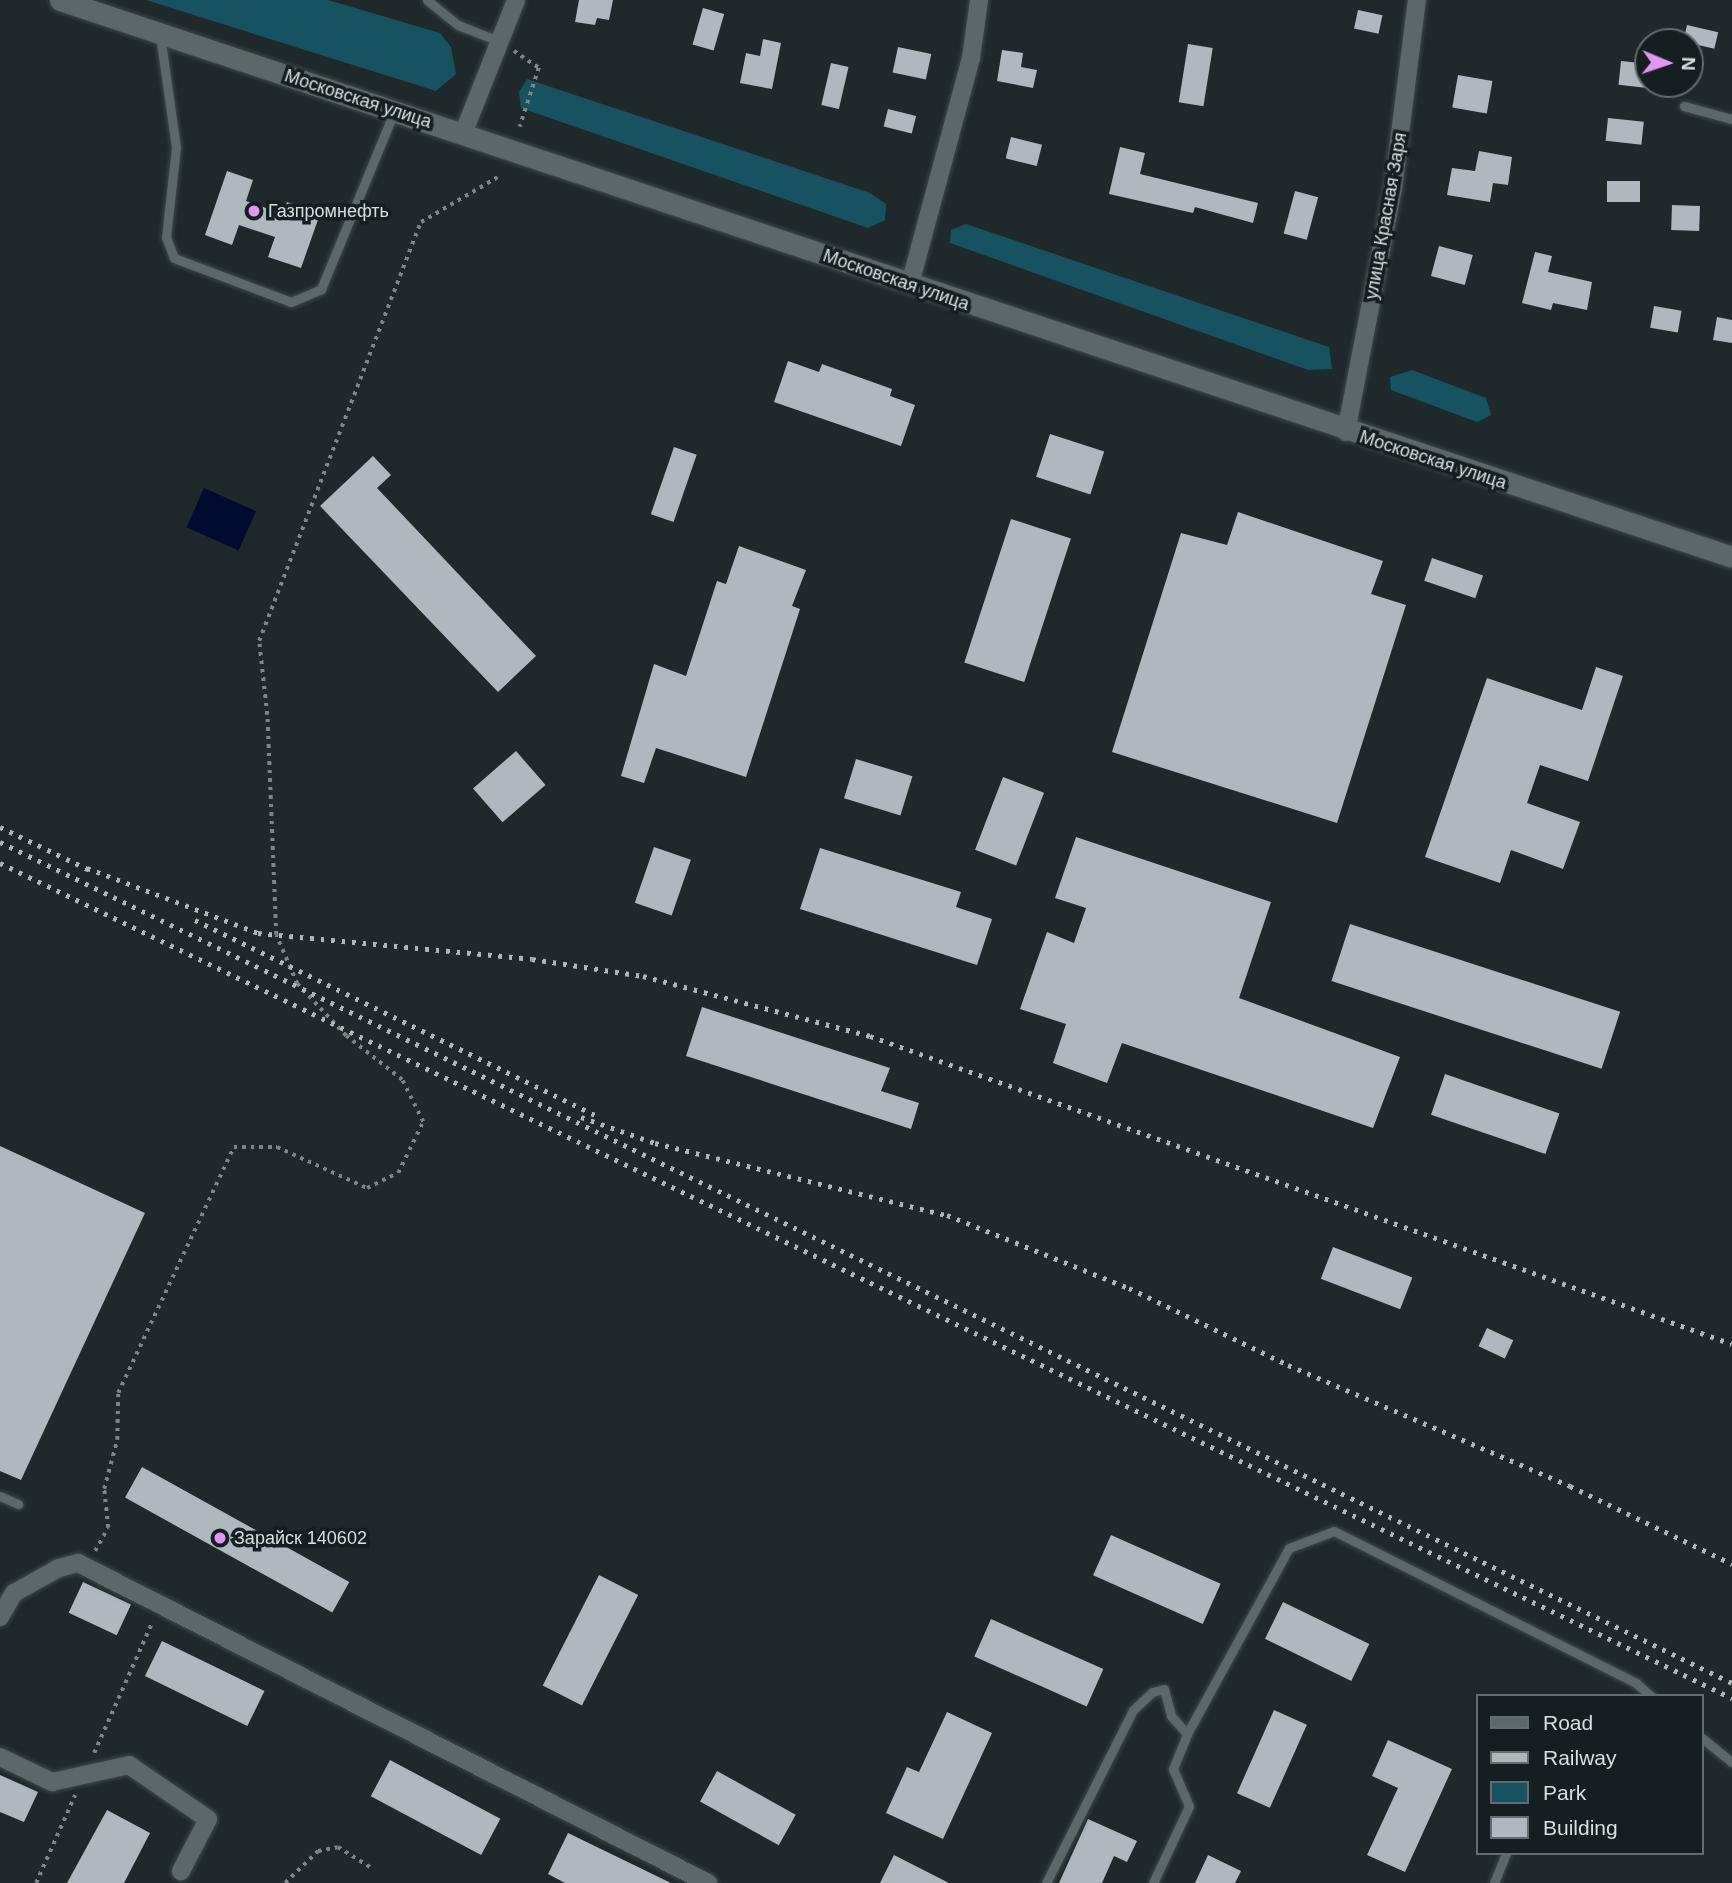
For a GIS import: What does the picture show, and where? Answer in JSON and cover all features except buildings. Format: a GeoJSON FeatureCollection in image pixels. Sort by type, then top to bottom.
{"type":"FeatureCollection","features":[{"type":"Feature","properties":{"kind":"main road","name":"Московская улица"},"geometry":{"type":"LineString","coordinates":[[60,0],[1346,432],[1732,557]]}},
{"type":"Feature","properties":{"kind":"street"},"geometry":{"type":"LineString","coordinates":[[463,134],[516,0]]}},
{"type":"Feature","properties":{"kind":"street"},"geometry":{"type":"LineString","coordinates":[[909,284],[971,58],[979,0]]}},
{"type":"Feature","properties":{"kind":"street","name":"улица Красная Заря"},"geometry":{"type":"LineString","coordinates":[[1346,432],[1393,189],[1417,0]]}},
{"type":"Feature","properties":{"kind":"street"},"geometry":{"type":"LineString","coordinates":[[0,1617],[8,1598],[69,1564],[86,1567],[708,1883]]}},
{"type":"Feature","properties":{"kind":"street"},"geometry":{"type":"LineString","coordinates":[[0,1758],[52,1782],[129,1765],[208,1819],[181,1871]]}},
{"type":"Feature","properties":{"kind":"lane"},"geometry":{"type":"LineString","coordinates":[[427,0],[458,25],[500,43]]}},
{"type":"Feature","properties":{"kind":"lane"},"geometry":{"type":"LineString","coordinates":[[160,33],[176,147],[166,237],[174,258],[291,302],[321,289],[394,110]]}},
{"type":"Feature","properties":{"kind":"lane"},"geometry":{"type":"LineString","coordinates":[[1684,106],[1732,119]]}},
{"type":"Feature","properties":{"kind":"lane"},"geometry":{"type":"LineString","coordinates":[[0,1496],[18,1504]]}},
{"type":"Feature","properties":{"kind":"lane"},"geometry":{"type":"LineString","coordinates":[[1153,1883],[1189,1806],[1173,1769],[1187,1734],[1289,1548],[1334,1531],[1636,1683],[1649,1694]]}},
{"type":"Feature","properties":{"kind":"lane"},"geometry":{"type":"LineString","coordinates":[[1046,1883],[1133,1710],[1152,1692],[1164,1689],[1171,1716],[1187,1734]]}},
{"type":"Feature","properties":{"kind":"lane"},"geometry":{"type":"LineString","coordinates":[[1704,1740],[1732,1762]]}},
{"type":"Feature","properties":{"kind":"lane"},"geometry":{"type":"LineString","coordinates":[[1494,1883],[1505,1855]]}},
{"type":"Feature","properties":{"kind":"path"},"geometry":{"type":"LineString","coordinates":[[500,43],[539,68],[520,127]]}},
{"type":"Feature","properties":{"kind":"path"},"geometry":{"type":"LineString","coordinates":[[86,1567],[108,1528],[104,1489],[117,1440],[118,1393],[234,1147],[277,1147],[367,1188],[398,1173],[424,1122],[402,1080],[346,1036],[298,984],[276,935],[267,715],[259,641],[421,222],[501,175]]}},
{"type":"Feature","properties":{"kind":"path"},"geometry":{"type":"LineString","coordinates":[[36,1883],[160,1605]]}},
{"type":"Feature","properties":{"kind":"path"},"geometry":{"type":"LineString","coordinates":[[285,1883],[318,1852],[338,1847],[372,1868]]}},
{"type":"Feature","properties":{"kind":"green space"},"geometry":{"type":"Polygon","coordinates":[[[146,0],[328,0],[440,33],[451,47],[456,74],[436,91],[146,0]]]}},
{"type":"Feature","properties":{"kind":"green space"},"geometry":{"type":"Polygon","coordinates":[[[527,79],[870,193],[886,204],[885,220],[868,228],[521,108],[519,92],[527,79]]]}},
{"type":"Feature","properties":{"kind":"green space"},"geometry":{"type":"Polygon","coordinates":[[[966,224],[1329,347],[1332,369],[1308,370],[950,243],[951,230],[966,224]]]}},
{"type":"Feature","properties":{"kind":"green space"},"geometry":{"type":"Polygon","coordinates":[[[1412,370],[1486,398],[1491,415],[1477,422],[1391,390],[1390,377],[1412,370]]]}},
{"type":"Feature","properties":{"kind":"shaded area"},"geometry":{"type":"Polygon","coordinates":[[[204,488],[256,511],[239,550],[187,527],[204,488]]]}},
{"type":"Feature","properties":{"kind":"railway"},"geometry":{"type":"LineString","coordinates":[[0,827],[94,872]]}},
{"type":"Feature","properties":{"kind":"railway"},"geometry":{"type":"LineString","coordinates":[[0,842],[1732,1683]]}},
{"type":"Feature","properties":{"kind":"railway"},"geometry":{"type":"LineString","coordinates":[[0,863],[1732,1698]]}},
{"type":"Feature","properties":{"kind":"railway"},"geometry":{"type":"LineString","coordinates":[[87,868],[258,933],[532,959],[643,976],[870,1036],[1732,1344]]}},
{"type":"Feature","properties":{"kind":"railway"},"geometry":{"type":"LineString","coordinates":[[195,920],[595,1115]]}},
{"type":"Feature","properties":{"kind":"railway"},"geometry":{"type":"LineString","coordinates":[[581,1117],[655,1143],[947,1215],[1129,1288],[1288,1365],[1570,1486],[1732,1564]]}},
{"type":"Feature","properties":{"kind":"place","name":"Газпромнефть"},"geometry":{"type":"Point","coordinates":[254,211]}},
{"type":"Feature","properties":{"kind":"place","name":"Зарайск 140602"},"geometry":{"type":"Point","coordinates":[220,1538]}}]}
